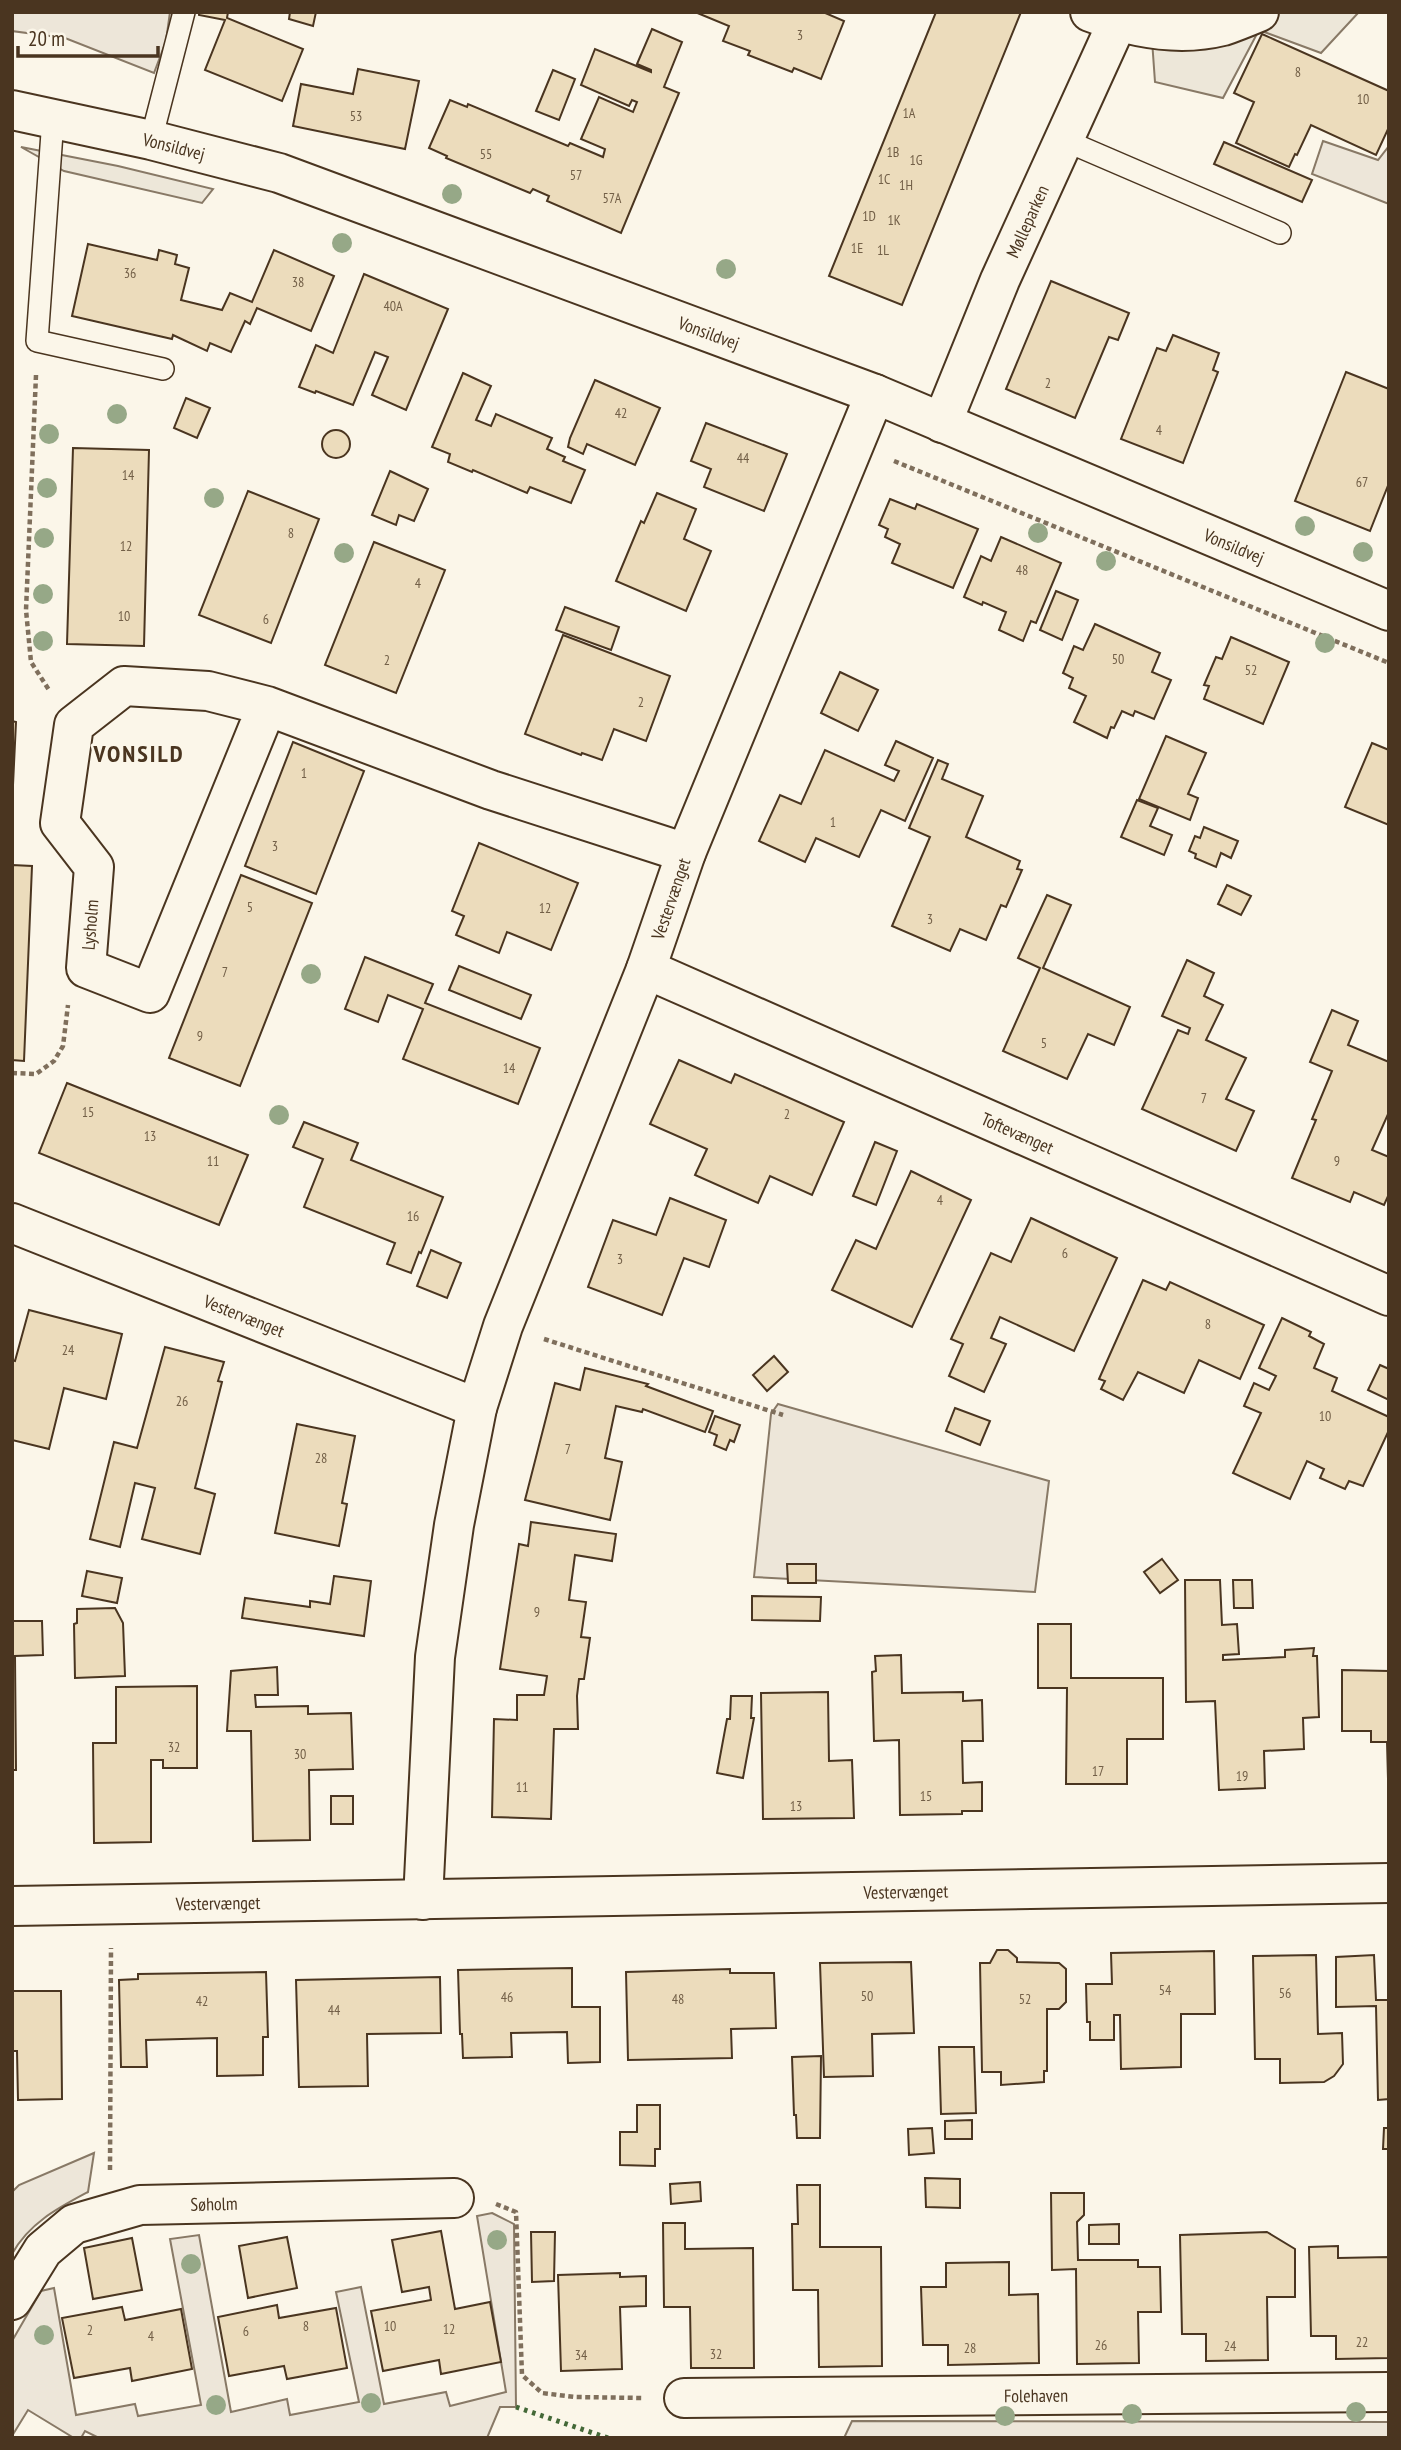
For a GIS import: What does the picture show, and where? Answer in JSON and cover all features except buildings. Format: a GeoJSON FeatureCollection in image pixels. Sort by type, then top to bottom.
{"type":"FeatureCollection","features":[{"type":"Feature","properties":{"kind":"street","name":"Mølleparken"},"geometry":{"type":"LineString","coordinates":[[942,424],[1000,280],[1064,141],[1110,16],[1170,31],[1222,26],[1259,12]]}},
{"type":"Feature","properties":{"kind":"street","name":"Vonsildvej"},"geometry":{"type":"LineString","coordinates":[[12,110],[151,140],[279,173],[875,394],[1389,611]]}},
{"type":"Feature","properties":{"kind":"street","name":"Vestervænget"},"geometry":{"type":"LineString","coordinates":[[423,1900],[435,1657],[454,1525],[477,1408],[503,1325],[646,969],[686,853],[875,394]]}},
{"type":"Feature","properties":{"kind":"street"},"geometry":{"type":"LineString","coordinates":[[74,725],[124,686],[208,691],[267,706],[491,790],[686,853]]}},
{"type":"Feature","properties":{"kind":"street","name":"Lysholm"},"geometry":{"type":"LineString","coordinates":[[74,725],[60,822],[94,867],[86,968],[150,993],[267,706]]}},
{"type":"Feature","properties":{"kind":"street","name":"Toftevænget"},"geometry":{"type":"LineString","coordinates":[[646,969],[1389,1297]]}},
{"type":"Feature","properties":{"kind":"street","name":"Vestervænget"},"geometry":{"type":"LineString","coordinates":[[12,1223],[477,1408]]}},
{"type":"Feature","properties":{"kind":"street","name":"Vestervænget"},"geometry":{"type":"LineString","coordinates":[[12,1906],[1389,1883]]}},
{"type":"Feature","properties":{"kind":"street","name":"Søholm"},"geometry":{"type":"LineString","coordinates":[[12,2300],[43,2250],[74,2224],[140,2205],[454,2198]]}},
{"type":"Feature","properties":{"kind":"street","name":"Folehaven"},"geometry":{"type":"LineString","coordinates":[[684,2398],[1389,2392]]}},
{"type":"Feature","properties":{"kind":"lane"},"geometry":{"type":"LineString","coordinates":[[151,140],[184,12]]}},
{"type":"Feature","properties":{"kind":"lane"},"geometry":{"type":"LineString","coordinates":[[53,119],[37,341],[163,369]]}},
{"type":"Feature","properties":{"kind":"lane"},"geometry":{"type":"LineString","coordinates":[[1064,141],[1280,233]]}},
{"type":"Feature","properties":{"kind":"path"},"geometry":{"type":"LineString","coordinates":[[37,341],[26,610],[31,662],[74,725]]}},
{"type":"Feature","properties":{"kind":"path"},"geometry":{"type":"LineString","coordinates":[[854,445],[1389,663]]}},
{"type":"Feature","properties":{"kind":"path"},"geometry":{"type":"LineString","coordinates":[[12,1073],[36,1074],[54,1061],[63,1046],[68,1003],[86,968]]}},
{"type":"Feature","properties":{"kind":"path"},"geometry":{"type":"LineString","coordinates":[[503,1325],[783,1415]]}},
{"type":"Feature","properties":{"kind":"path"},"geometry":{"type":"LineString","coordinates":[[111,1905],[110,2185],[117,2212]]}},
{"type":"Feature","properties":{"kind":"path"},"geometry":{"type":"LineString","coordinates":[[516,2212],[522,2375],[542,2393],[575,2397],[684,2398]]}},
{"type":"Feature","properties":{"kind":"shaded area"},"geometry":{"type":"Polygon","coordinates":[[[12,12],[170,12],[166,41],[154,73],[65,38],[12,31],[12,12]]]}},
{"type":"Feature","properties":{"kind":"shaded area"},"geometry":{"type":"Polygon","coordinates":[[[1150,12],[1359,12],[1321,53],[1259,30],[1223,98],[1155,82],[1150,12]]]}},
{"type":"Feature","properties":{"kind":"shaded area"},"geometry":{"type":"Polygon","coordinates":[[[1323,141],[1378,160],[1389,146],[1389,204],[1312,174],[1323,141]]]}},
{"type":"Feature","properties":{"kind":"shaded area"},"geometry":{"type":"Polygon","coordinates":[[[21,147],[118,166],[213,189],[202,203],[64,171],[21,147]]]}},
{"type":"Feature","properties":{"kind":"shaded area"},"geometry":{"type":"Polygon","coordinates":[[[778,1404],[1049,1481],[1035,1592],[754,1577],[771,1414],[778,1404]]]}},
{"type":"Feature","properties":{"kind":"shaded area"},"geometry":{"type":"Polygon","coordinates":[[[94,2153],[88,2192],[55,2210],[36,2225],[12,2254],[12,2192],[19,2185],[94,2153]]]}},
{"type":"Feature","properties":{"kind":"shaded area"},"geometry":{"type":"Polygon","coordinates":[[[492,2213],[514,2224],[516,2407],[500,2407],[487,2438],[99,2438],[85,2431],[81,2438],[74,2438],[28,2410],[12,2436],[12,2341],[41,2291],[54,2288],[76,2415],[135,2404],[138,2416],[201,2405],[170,2239],[199,2235],[231,2412],[287,2399],[290,2415],[359,2402],[336,2292],[361,2287],[384,2404],[446,2392],[450,2406],[506,2392],[477,2216],[492,2213]]]}},
{"type":"Feature","properties":{"kind":"shaded area"},"geometry":{"type":"Polygon","coordinates":[[[852,2421],[1389,2422],[1389,2438],[844,2438],[852,2421]]]}},
{"type":"Feature","properties":{"kind":"hedge"},"geometry":{"type":"LineString","coordinates":[[516,2407],[608,2438]]}},
{"type":"Feature","properties":{"kind":"district","name":"VONSILD"},"geometry":{"type":"Point","coordinates":[139,753]}}]}
